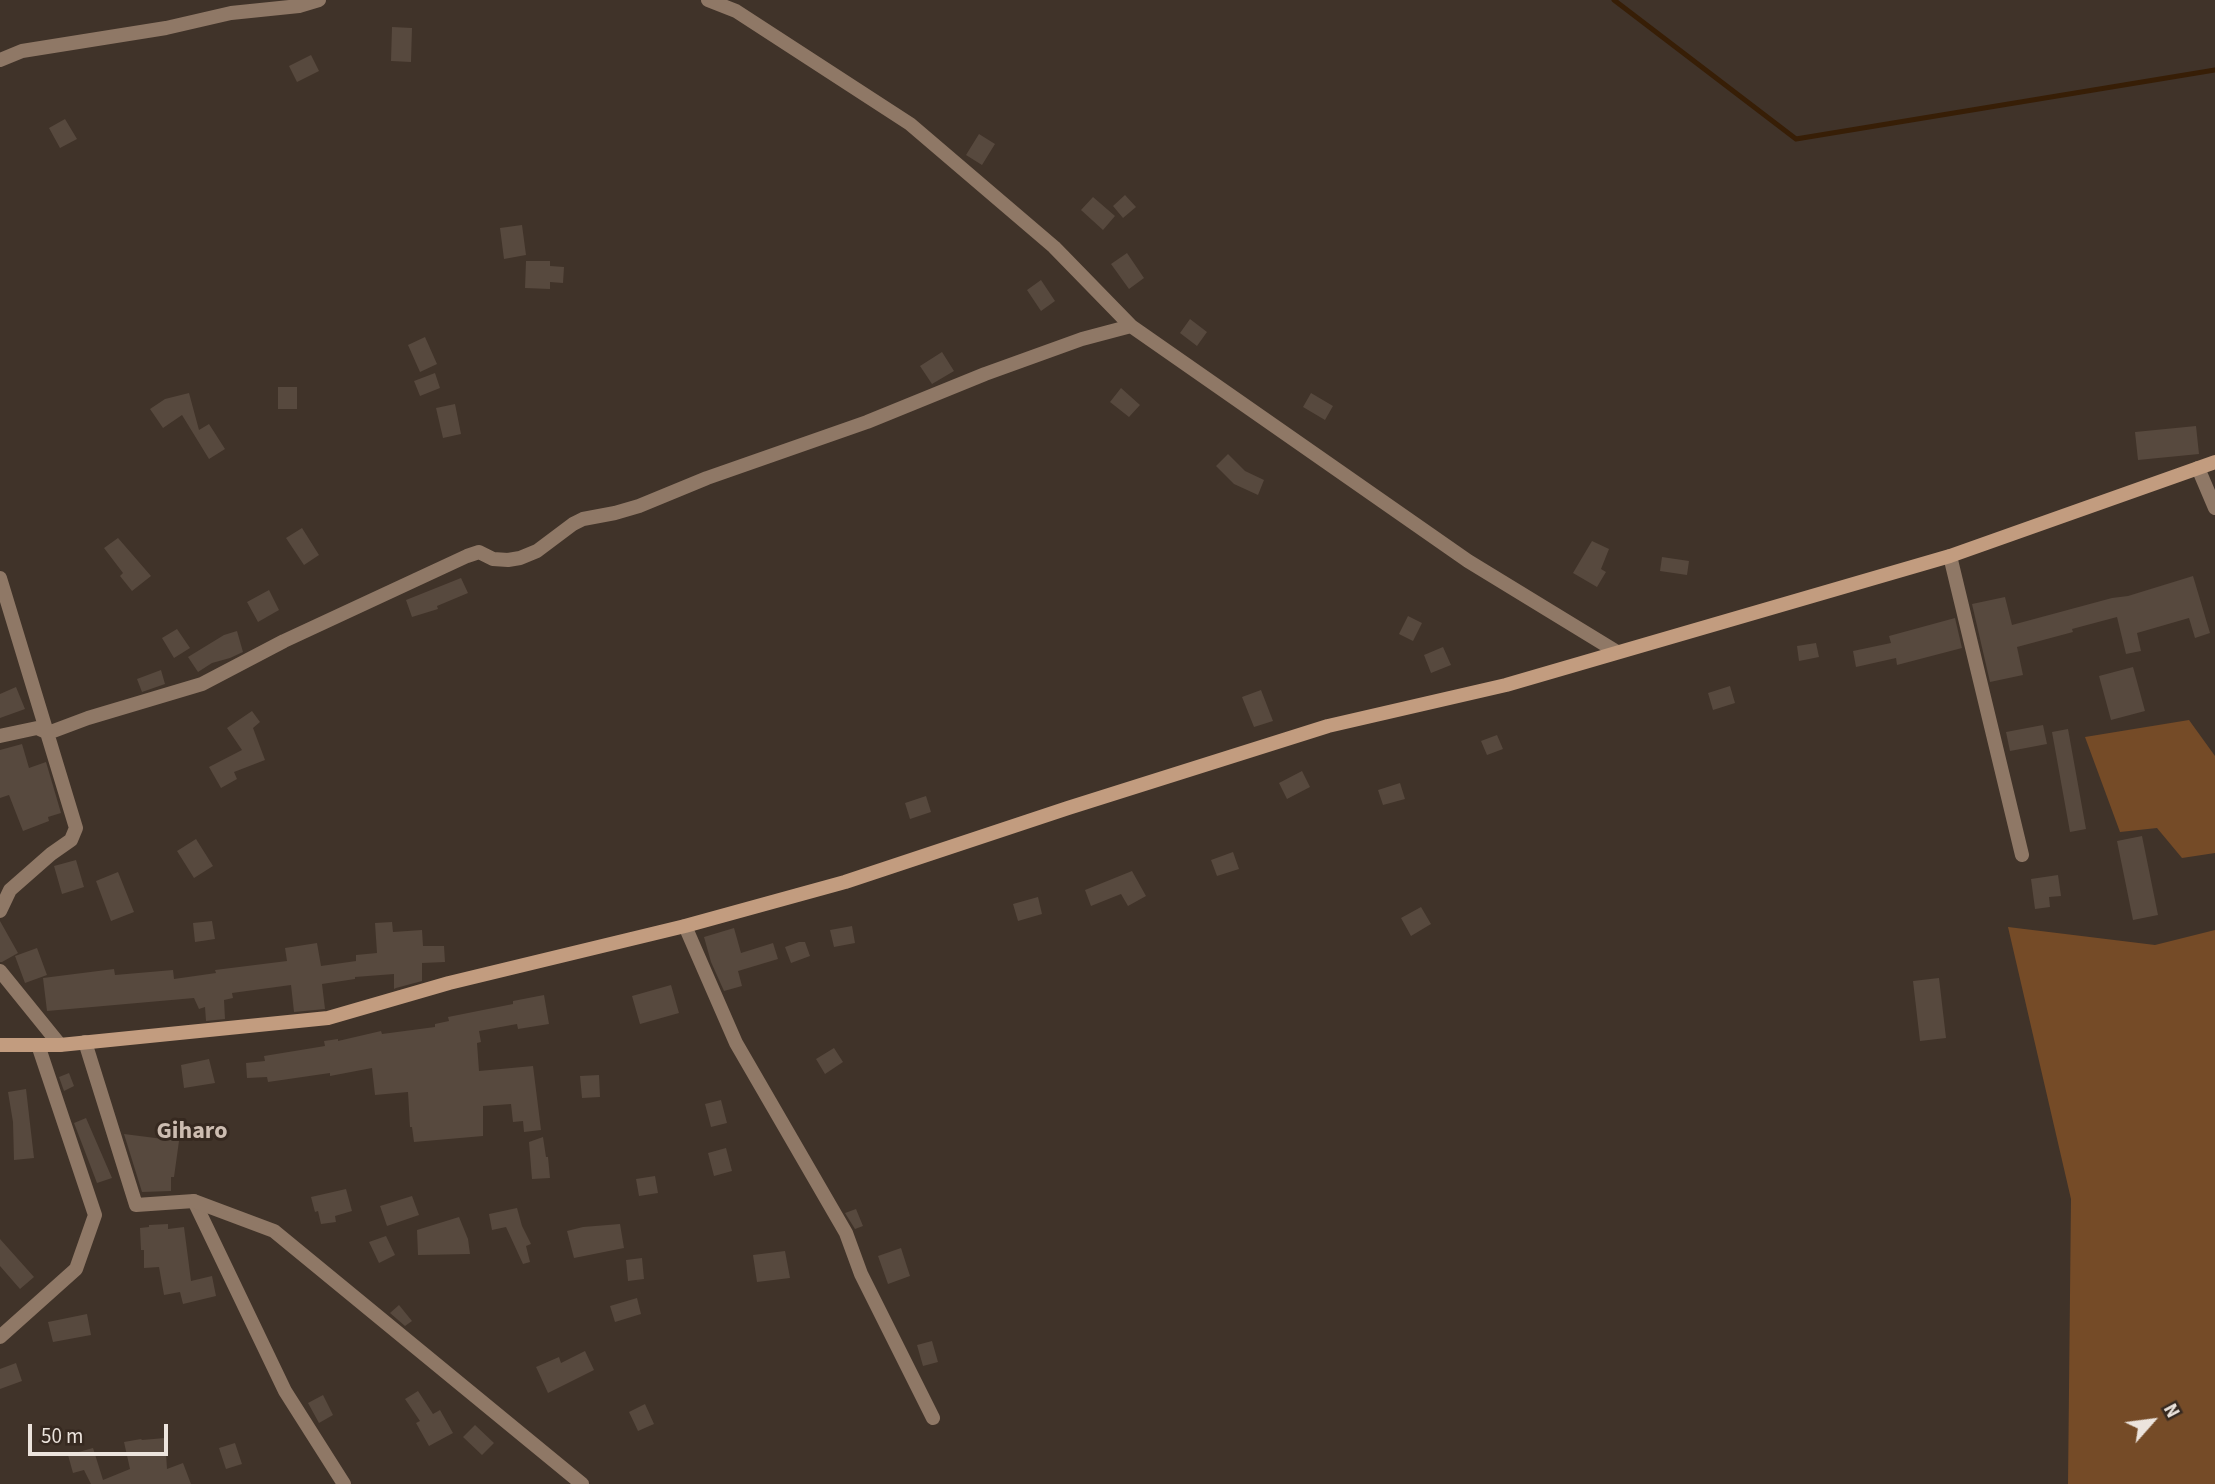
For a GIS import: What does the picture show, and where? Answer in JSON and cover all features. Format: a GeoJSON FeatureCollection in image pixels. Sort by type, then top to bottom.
{"type":"FeatureCollection","features":[{"type":"Feature","properties":{"kind":"main road"},"geometry":{"type":"LineString","coordinates":[[0,1045],[60,1045],[328,1018],[449,982],[685,926],[845,882],[1328,726],[1506,685],[1950,556],[2215,462]]}},
{"type":"Feature","properties":{"kind":"street"},"geometry":{"type":"LineString","coordinates":[[0,60],[22,51],[166,28],[231,13],[299,6],[319,0]]}},
{"type":"Feature","properties":{"kind":"street"},"geometry":{"type":"LineString","coordinates":[[708,0],[736,11],[910,124],[1054,247],[1131,326],[1468,561],[1617,652]]}},
{"type":"Feature","properties":{"kind":"street"},"geometry":{"type":"LineString","coordinates":[[0,736],[37,728],[48,733],[113,710],[202,684],[285,640],[467,556],[479,552],[493,559],[520,558],[537,551],[573,524],[583,520],[639,506],[706,478],[867,422],[985,374],[1082,339],[1131,326]]}},
{"type":"Feature","properties":{"kind":"street"},"geometry":{"type":"LineString","coordinates":[[2198,468],[2215,508]]}},
{"type":"Feature","properties":{"kind":"street"},"geometry":{"type":"LineString","coordinates":[[1950,556],[2022,855]]}},
{"type":"Feature","properties":{"kind":"street"},"geometry":{"type":"LineString","coordinates":[[0,578],[76,828],[71,840],[10,891],[0,911]]}},
{"type":"Feature","properties":{"kind":"street"},"geometry":{"type":"LineString","coordinates":[[685,926],[736,1043],[846,1233],[861,1274],[933,1418]]}},
{"type":"Feature","properties":{"kind":"street"},"geometry":{"type":"LineString","coordinates":[[0,971],[60,1045]]}},
{"type":"Feature","properties":{"kind":"street"},"geometry":{"type":"LineString","coordinates":[[85,1042],[136,1205],[194,1201],[274,1231],[582,1484]]}},
{"type":"Feature","properties":{"kind":"street"},"geometry":{"type":"LineString","coordinates":[[0,1337],[76,1269],[95,1215],[38,1045]]}},
{"type":"Feature","properties":{"kind":"street"},"geometry":{"type":"LineString","coordinates":[[194,1201],[285,1391],[344,1484]]}},
{"type":"Feature","properties":{"kind":"shaded area"},"geometry":{"type":"Polygon","coordinates":[[[2189,720],[2215,756],[2215,853],[2182,858],[2157,828],[2120,832],[2085,737],[2189,720]]]}},
{"type":"Feature","properties":{"kind":"shaded area"},"geometry":{"type":"Polygon","coordinates":[[[2008,927],[2155,945],[2215,930],[2215,1484],[2068,1484],[2071,1199],[2008,927]]]}},
{"type":"Feature","properties":{"kind":"building"},"geometry":{"type":"Polygon","coordinates":[[[392,27],[412,28],[411,62],[391,61],[392,27]]]}},
{"type":"Feature","properties":{"kind":"building"},"geometry":{"type":"Polygon","coordinates":[[[311,55],[319,71],[297,82],[289,66],[311,55]]]}},
{"type":"Feature","properties":{"kind":"building"},"geometry":{"type":"Polygon","coordinates":[[[65,119],[77,139],[60,148],[49,128],[65,119]]]}},
{"type":"Feature","properties":{"kind":"building"},"geometry":{"type":"Polygon","coordinates":[[[979,134],[995,144],[982,165],[966,155],[979,134]]]}},
{"type":"Feature","properties":{"kind":"building"},"geometry":{"type":"Polygon","coordinates":[[[1125,195],[1136,207],[1123,218],[1113,206],[1125,195]]]}},
{"type":"Feature","properties":{"kind":"building"},"geometry":{"type":"Polygon","coordinates":[[[1093,197],[1115,216],[1103,230],[1081,210],[1093,197]]]}},
{"type":"Feature","properties":{"kind":"building"},"geometry":{"type":"Polygon","coordinates":[[[522,225],[526,255],[504,259],[500,228],[522,225]]]}},
{"type":"Feature","properties":{"kind":"building"},"geometry":{"type":"Polygon","coordinates":[[[1127,253],[1144,278],[1129,289],[1111,264],[1127,253]]]}},
{"type":"Feature","properties":{"kind":"building"},"geometry":{"type":"Polygon","coordinates":[[[526,261],[550,261],[550,266],[564,267],[563,283],[550,282],[550,289],[525,288],[526,261]]]}},
{"type":"Feature","properties":{"kind":"building"},"geometry":{"type":"Polygon","coordinates":[[[1041,280],[1055,301],[1041,311],[1027,290],[1041,280]]]}},
{"type":"Feature","properties":{"kind":"building"},"geometry":{"type":"Polygon","coordinates":[[[1190,319],[1207,332],[1197,346],[1180,333],[1190,319]]]}},
{"type":"Feature","properties":{"kind":"building"},"geometry":{"type":"Polygon","coordinates":[[[425,337],[437,364],[420,372],[408,345],[425,337]]]}},
{"type":"Feature","properties":{"kind":"building"},"geometry":{"type":"Polygon","coordinates":[[[942,352],[954,371],[932,384],[920,366],[942,352]]]}},
{"type":"Feature","properties":{"kind":"building"},"geometry":{"type":"Polygon","coordinates":[[[435,373],[440,388],[420,396],[414,381],[435,373]]]}},
{"type":"Feature","properties":{"kind":"building"},"geometry":{"type":"Polygon","coordinates":[[[278,387],[297,387],[297,409],[278,409],[278,387]]]}},
{"type":"Feature","properties":{"kind":"building"},"geometry":{"type":"Polygon","coordinates":[[[1121,388],[1140,405],[1129,417],[1110,402],[1121,388]]]}},
{"type":"Feature","properties":{"kind":"building"},"geometry":{"type":"Polygon","coordinates":[[[189,393],[199,430],[209,424],[225,449],[209,459],[182,415],[163,428],[150,409],[165,399],[189,393]]]}},
{"type":"Feature","properties":{"kind":"building"},"geometry":{"type":"Polygon","coordinates":[[[1311,393],[1333,406],[1325,420],[1303,407],[1311,393]]]}},
{"type":"Feature","properties":{"kind":"building"},"geometry":{"type":"Polygon","coordinates":[[[455,404],[461,434],[443,438],[436,408],[455,404]]]}},
{"type":"Feature","properties":{"kind":"building"},"geometry":{"type":"Polygon","coordinates":[[[2196,426],[2199,454],[2138,460],[2135,432],[2196,426]]]}},
{"type":"Feature","properties":{"kind":"building"},"geometry":{"type":"Polygon","coordinates":[[[1228,454],[1245,471],[1264,480],[1258,495],[1234,484],[1216,466],[1228,454]]]}},
{"type":"Feature","properties":{"kind":"building"},"geometry":{"type":"Polygon","coordinates":[[[302,528],[319,555],[304,565],[286,538],[302,528]]]}},
{"type":"Feature","properties":{"kind":"building"},"geometry":{"type":"Polygon","coordinates":[[[118,538],[151,576],[132,591],[120,576],[123,573],[104,548],[118,538]]]}},
{"type":"Feature","properties":{"kind":"building"},"geometry":{"type":"Polygon","coordinates":[[[1592,541],[1609,549],[1601,569],[1606,572],[1597,587],[1573,573],[1592,541]]]}},
{"type":"Feature","properties":{"kind":"building"},"geometry":{"type":"Polygon","coordinates":[[[1662,557],[1689,561],[1687,575],[1660,571],[1662,557]]]}},
{"type":"Feature","properties":{"kind":"building"},"geometry":{"type":"Polygon","coordinates":[[[2193,576],[2210,633],[2195,638],[2189,618],[2137,633],[2141,651],[2126,654],[2117,617],[2017,647],[2023,675],[1990,682],[1972,604],[2005,597],[2012,625],[2128,596],[2193,576]]]}},
{"type":"Feature","properties":{"kind":"building"},"geometry":{"type":"Polygon","coordinates":[[[461,578],[468,593],[437,606],[438,609],[412,617],[406,600],[461,578]]]}},
{"type":"Feature","properties":{"kind":"building"},"geometry":{"type":"Polygon","coordinates":[[[269,590],[279,610],[258,622],[247,602],[269,590]]]}},
{"type":"Feature","properties":{"kind":"building"},"geometry":{"type":"Polygon","coordinates":[[[1408,616],[1422,623],[1413,641],[1399,634],[1408,616]]]}},
{"type":"Feature","properties":{"kind":"building"},"geometry":{"type":"Polygon","coordinates":[[[1955,618],[1962,648],[1897,665],[1896,658],[1856,667],[1853,651],[1891,643],[1889,636],[1955,618]]]}},
{"type":"Feature","properties":{"kind":"building"},"geometry":{"type":"Polygon","coordinates":[[[177,629],[190,648],[174,658],[162,638],[177,629]]]}},
{"type":"Feature","properties":{"kind":"building"},"geometry":{"type":"Polygon","coordinates":[[[237,631],[243,652],[212,663],[198,672],[188,657],[224,635],[237,631]]]}},
{"type":"Feature","properties":{"kind":"building"},"geometry":{"type":"Polygon","coordinates":[[[1816,643],[1819,657],[1799,661],[1797,646],[1816,643]]]}},
{"type":"Feature","properties":{"kind":"building"},"geometry":{"type":"Polygon","coordinates":[[[1443,647],[1451,665],[1431,673],[1424,655],[1443,647]]]}},
{"type":"Feature","properties":{"kind":"building"},"geometry":{"type":"Polygon","coordinates":[[[2133,667],[2145,711],[2111,720],[2099,676],[2133,667]]]}},
{"type":"Feature","properties":{"kind":"building"},"geometry":{"type":"Polygon","coordinates":[[[161,670],[165,684],[142,692],[137,679],[161,670]]]}},
{"type":"Feature","properties":{"kind":"building"},"geometry":{"type":"Polygon","coordinates":[[[1730,686],[1735,703],[1713,710],[1708,693],[1730,686]]]}},
{"type":"Feature","properties":{"kind":"building"},"geometry":{"type":"Polygon","coordinates":[[[16,687],[25,709],[0,718],[0,694],[16,687]]]}},
{"type":"Feature","properties":{"kind":"building"},"geometry":{"type":"Polygon","coordinates":[[[1261,690],[1273,721],[1254,727],[1242,697],[1261,690]]]}},
{"type":"Feature","properties":{"kind":"building"},"geometry":{"type":"Polygon","coordinates":[[[252,711],[260,722],[253,728],[265,760],[234,772],[237,779],[221,788],[209,767],[242,750],[227,728],[252,711]]]}},
{"type":"Feature","properties":{"kind":"building"},"geometry":{"type":"Polygon","coordinates":[[[2043,725],[2047,744],[2010,751],[2006,732],[2043,725]]]}},
{"type":"Feature","properties":{"kind":"building"},"geometry":{"type":"Polygon","coordinates":[[[2068,729],[2086,829],[2070,832],[2052,732],[2068,729]]]}},
{"type":"Feature","properties":{"kind":"building"},"geometry":{"type":"Polygon","coordinates":[[[1497,735],[1503,749],[1487,755],[1481,741],[1497,735]]]}},
{"type":"Feature","properties":{"kind":"building"},"geometry":{"type":"Polygon","coordinates":[[[22,744],[29,768],[46,762],[61,813],[23,831],[9,795],[0,798],[0,750],[22,744]]]}},
{"type":"Feature","properties":{"kind":"building"},"geometry":{"type":"Polygon","coordinates":[[[1302,771],[1310,787],[1287,799],[1279,783],[1302,771]]]}},
{"type":"Feature","properties":{"kind":"building"},"geometry":{"type":"Polygon","coordinates":[[[1400,783],[1405,799],[1383,805],[1378,790],[1400,783]]]}},
{"type":"Feature","properties":{"kind":"building"},"geometry":{"type":"Polygon","coordinates":[[[926,796],[931,812],[910,819],[905,803],[926,796]]]}},
{"type":"Feature","properties":{"kind":"building"},"geometry":{"type":"Polygon","coordinates":[[[2142,836],[2158,915],[2133,920],[2117,841],[2142,836]]]}},
{"type":"Feature","properties":{"kind":"building"},"geometry":{"type":"Polygon","coordinates":[[[196,839],[213,866],[194,878],[177,851],[196,839]]]}},
{"type":"Feature","properties":{"kind":"building"},"geometry":{"type":"Polygon","coordinates":[[[1233,852],[1239,869],[1217,876],[1211,860],[1233,852]]]}},
{"type":"Feature","properties":{"kind":"building"},"geometry":{"type":"Polygon","coordinates":[[[76,860],[84,887],[62,894],[54,866],[76,860]]]}},
{"type":"Feature","properties":{"kind":"building"},"geometry":{"type":"Polygon","coordinates":[[[1132,871],[1146,896],[1128,906],[1121,894],[1091,906],[1085,890],[1132,871]]]}},
{"type":"Feature","properties":{"kind":"building"},"geometry":{"type":"Polygon","coordinates":[[[118,872],[134,912],[111,921],[96,881],[118,872]]]}},
{"type":"Feature","properties":{"kind":"building"},"geometry":{"type":"Polygon","coordinates":[[[2058,875],[2061,896],[2049,897],[2050,907],[2035,909],[2031,879],[2058,875]]]}},
{"type":"Feature","properties":{"kind":"building"},"geometry":{"type":"Polygon","coordinates":[[[1038,897],[1042,914],[1018,921],[1013,904],[1038,897]]]}},
{"type":"Feature","properties":{"kind":"building"},"geometry":{"type":"Polygon","coordinates":[[[1421,907],[1431,924],[1411,936],[1401,918],[1421,907]]]}},
{"type":"Feature","properties":{"kind":"building"},"geometry":{"type":"Polygon","coordinates":[[[0,921],[18,953],[2,962],[0,962],[0,921]]]}},
{"type":"Feature","properties":{"kind":"building"},"geometry":{"type":"Polygon","coordinates":[[[212,921],[215,939],[195,942],[193,923],[212,921]]]}},
{"type":"Feature","properties":{"kind":"building"},"geometry":{"type":"Polygon","coordinates":[[[392,922],[393,932],[422,930],[423,946],[444,946],[445,962],[422,963],[422,981],[394,989],[394,974],[355,977],[322,984],[325,1009],[294,1012],[291,985],[232,993],[233,998],[224,1000],[225,1019],[206,1021],[205,1007],[199,1009],[194,998],[47,1011],[43,978],[114,969],[115,975],[173,970],[174,979],[216,973],[215,970],[287,961],[285,948],[317,943],[321,966],[356,961],[356,955],[377,953],[375,923],[392,922]]]}},
{"type":"Feature","properties":{"kind":"building"},"geometry":{"type":"Polygon","coordinates":[[[852,926],[855,943],[834,947],[830,930],[852,926]]]}},
{"type":"Feature","properties":{"kind":"building"},"geometry":{"type":"Polygon","coordinates":[[[734,928],[741,953],[773,943],[778,959],[738,971],[742,986],[724,991],[711,962],[704,937],[734,928]]]}},
{"type":"Feature","properties":{"kind":"building"},"geometry":{"type":"Polygon","coordinates":[[[805,942],[810,956],[791,963],[785,947],[805,942]]]}},
{"type":"Feature","properties":{"kind":"building"},"geometry":{"type":"Polygon","coordinates":[[[37,948],[47,975],[25,983],[15,956],[37,948]]]}},
{"type":"Feature","properties":{"kind":"building"},"geometry":{"type":"Polygon","coordinates":[[[1939,978],[1946,1038],[1920,1041],[1913,981],[1939,978]]]}},
{"type":"Feature","properties":{"kind":"building"},"geometry":{"type":"Polygon","coordinates":[[[671,985],[679,1013],[640,1024],[632,996],[671,985]]]}},
{"type":"Feature","properties":{"kind":"building"},"geometry":{"type":"Polygon","coordinates":[[[544,995],[549,1024],[518,1029],[517,1024],[479,1031],[481,1042],[477,1043],[479,1071],[533,1066],[541,1130],[524,1132],[523,1121],[513,1122],[511,1104],[483,1106],[483,1136],[414,1142],[410,1127],[408,1092],[375,1095],[372,1068],[330,1076],[330,1073],[268,1082],[267,1077],[247,1078],[246,1063],[265,1061],[264,1056],[325,1046],[324,1041],[338,1041],[381,1031],[382,1034],[435,1027],[435,1024],[449,1021],[448,1017],[544,995]]]}},
{"type":"Feature","properties":{"kind":"building"},"geometry":{"type":"Polygon","coordinates":[[[834,1048],[843,1062],[825,1074],[816,1059],[834,1048]]]}},
{"type":"Feature","properties":{"kind":"building"},"geometry":{"type":"Polygon","coordinates":[[[209,1059],[215,1083],[184,1088],[181,1065],[209,1059]]]}},
{"type":"Feature","properties":{"kind":"building"},"geometry":{"type":"Polygon","coordinates":[[[69,1073],[74,1086],[64,1091],[59,1077],[69,1073]]]}},
{"type":"Feature","properties":{"kind":"building"},"geometry":{"type":"Polygon","coordinates":[[[599,1075],[600,1097],[582,1098],[580,1076],[599,1075]]]}},
{"type":"Feature","properties":{"kind":"building"},"geometry":{"type":"Polygon","coordinates":[[[26,1089],[34,1158],[14,1160],[13,1122],[8,1092],[26,1089]]]}},
{"type":"Feature","properties":{"kind":"building"},"geometry":{"type":"Polygon","coordinates":[[[721,1100],[727,1123],[711,1127],[705,1104],[721,1100]]]}},
{"type":"Feature","properties":{"kind":"building"},"geometry":{"type":"Polygon","coordinates":[[[86,1118],[112,1178],[97,1183],[74,1123],[86,1118]]]}},
{"type":"Feature","properties":{"kind":"building"},"geometry":{"type":"Polygon","coordinates":[[[124,1134],[179,1141],[174,1177],[171,1177],[171,1191],[142,1192],[124,1134]]]}},
{"type":"Feature","properties":{"kind":"building"},"geometry":{"type":"Polygon","coordinates":[[[543,1137],[550,1178],[532,1179],[529,1142],[543,1137]]]}},
{"type":"Feature","properties":{"kind":"building"},"geometry":{"type":"Polygon","coordinates":[[[726,1148],[732,1171],[714,1176],[708,1153],[726,1148]]]}},
{"type":"Feature","properties":{"kind":"building"},"geometry":{"type":"Polygon","coordinates":[[[655,1176],[658,1193],[639,1196],[636,1179],[655,1176]]]}},
{"type":"Feature","properties":{"kind":"building"},"geometry":{"type":"Polygon","coordinates":[[[346,1189],[352,1211],[335,1216],[336,1222],[321,1224],[311,1197],[346,1189]]]}},
{"type":"Feature","properties":{"kind":"building"},"geometry":{"type":"Polygon","coordinates":[[[412,1196],[419,1215],[387,1226],[380,1206],[412,1196]]]}},
{"type":"Feature","properties":{"kind":"building"},"geometry":{"type":"Polygon","coordinates":[[[517,1208],[531,1244],[526,1246],[530,1262],[523,1264],[506,1227],[492,1230],[489,1214],[517,1208]]]}},
{"type":"Feature","properties":{"kind":"building"},"geometry":{"type":"Polygon","coordinates":[[[856,1209],[863,1226],[855,1229],[845,1213],[856,1209]]]}},
{"type":"Feature","properties":{"kind":"building"},"geometry":{"type":"Polygon","coordinates":[[[459,1217],[468,1239],[470,1254],[418,1255],[417,1230],[459,1217]]]}},
{"type":"Feature","properties":{"kind":"building"},"geometry":{"type":"Polygon","coordinates":[[[168,1224],[168,1229],[184,1227],[191,1281],[212,1276],[216,1296],[183,1304],[180,1292],[164,1295],[159,1267],[144,1268],[140,1228],[168,1224]]]}},
{"type":"Feature","properties":{"kind":"building"},"geometry":{"type":"Polygon","coordinates":[[[620,1224],[624,1248],[574,1258],[567,1231],[620,1224]]]}},
{"type":"Feature","properties":{"kind":"building"},"geometry":{"type":"Polygon","coordinates":[[[386,1236],[395,1255],[379,1263],[369,1242],[386,1236]]]}},
{"type":"Feature","properties":{"kind":"building"},"geometry":{"type":"Polygon","coordinates":[[[0,1239],[34,1277],[20,1289],[0,1266],[0,1239]]]}},
{"type":"Feature","properties":{"kind":"building"},"geometry":{"type":"Polygon","coordinates":[[[901,1248],[910,1276],[888,1284],[878,1256],[901,1248]]]}},
{"type":"Feature","properties":{"kind":"building"},"geometry":{"type":"Polygon","coordinates":[[[785,1251],[790,1278],[757,1282],[753,1255],[785,1251]]]}},
{"type":"Feature","properties":{"kind":"building"},"geometry":{"type":"Polygon","coordinates":[[[642,1258],[644,1279],[628,1281],[626,1260],[642,1258]]]}},
{"type":"Feature","properties":{"kind":"building"},"geometry":{"type":"Polygon","coordinates":[[[637,1298],[641,1314],[615,1322],[610,1306],[637,1298]]]}},
{"type":"Feature","properties":{"kind":"building"},"geometry":{"type":"Polygon","coordinates":[[[399,1305],[412,1321],[405,1326],[390,1313],[399,1305]]]}},
{"type":"Feature","properties":{"kind":"building"},"geometry":{"type":"Polygon","coordinates":[[[87,1314],[91,1335],[53,1342],[48,1322],[87,1314]]]}},
{"type":"Feature","properties":{"kind":"building"},"geometry":{"type":"Polygon","coordinates":[[[932,1341],[938,1362],[923,1366],[917,1345],[932,1341]]]}},
{"type":"Feature","properties":{"kind":"building"},"geometry":{"type":"Polygon","coordinates":[[[585,1351],[594,1370],[548,1393],[536,1367],[559,1357],[561,1363],[585,1351]]]}},
{"type":"Feature","properties":{"kind":"building"},"geometry":{"type":"Polygon","coordinates":[[[16,1363],[22,1381],[0,1389],[0,1369],[16,1363]]]}},
{"type":"Feature","properties":{"kind":"building"},"geometry":{"type":"Polygon","coordinates":[[[418,1391],[433,1414],[440,1410],[453,1433],[429,1446],[416,1423],[420,1421],[405,1399],[418,1391]]]}},
{"type":"Feature","properties":{"kind":"building"},"geometry":{"type":"Polygon","coordinates":[[[323,1395],[333,1415],[319,1423],[308,1403],[323,1395]]]}},
{"type":"Feature","properties":{"kind":"building"},"geometry":{"type":"Polygon","coordinates":[[[645,1404],[654,1424],[638,1431],[629,1412],[645,1404]]]}},
{"type":"Feature","properties":{"kind":"building"},"geometry":{"type":"Polygon","coordinates":[[[475,1425],[494,1443],[482,1455],[463,1437],[475,1425]]]}},
{"type":"Feature","properties":{"kind":"building"},"geometry":{"type":"Polygon","coordinates":[[[165,1438],[167,1469],[183,1463],[191,1484],[91,1484],[84,1470],[73,1473],[68,1455],[93,1448],[103,1480],[130,1469],[124,1442],[165,1438]]]}},
{"type":"Feature","properties":{"kind":"building"},"geometry":{"type":"Polygon","coordinates":[[[235,1443],[242,1464],[226,1469],[219,1448],[235,1443]]]}},
{"type":"Feature","properties":{"kind":"waterway"},"geometry":{"type":"LineString","coordinates":[[1614,0],[1796,139],[2215,70]]}},
{"type":"Feature","properties":{"kind":"district","name":"Giharo"},"geometry":{"type":"Point","coordinates":[192,1133]}}]}
